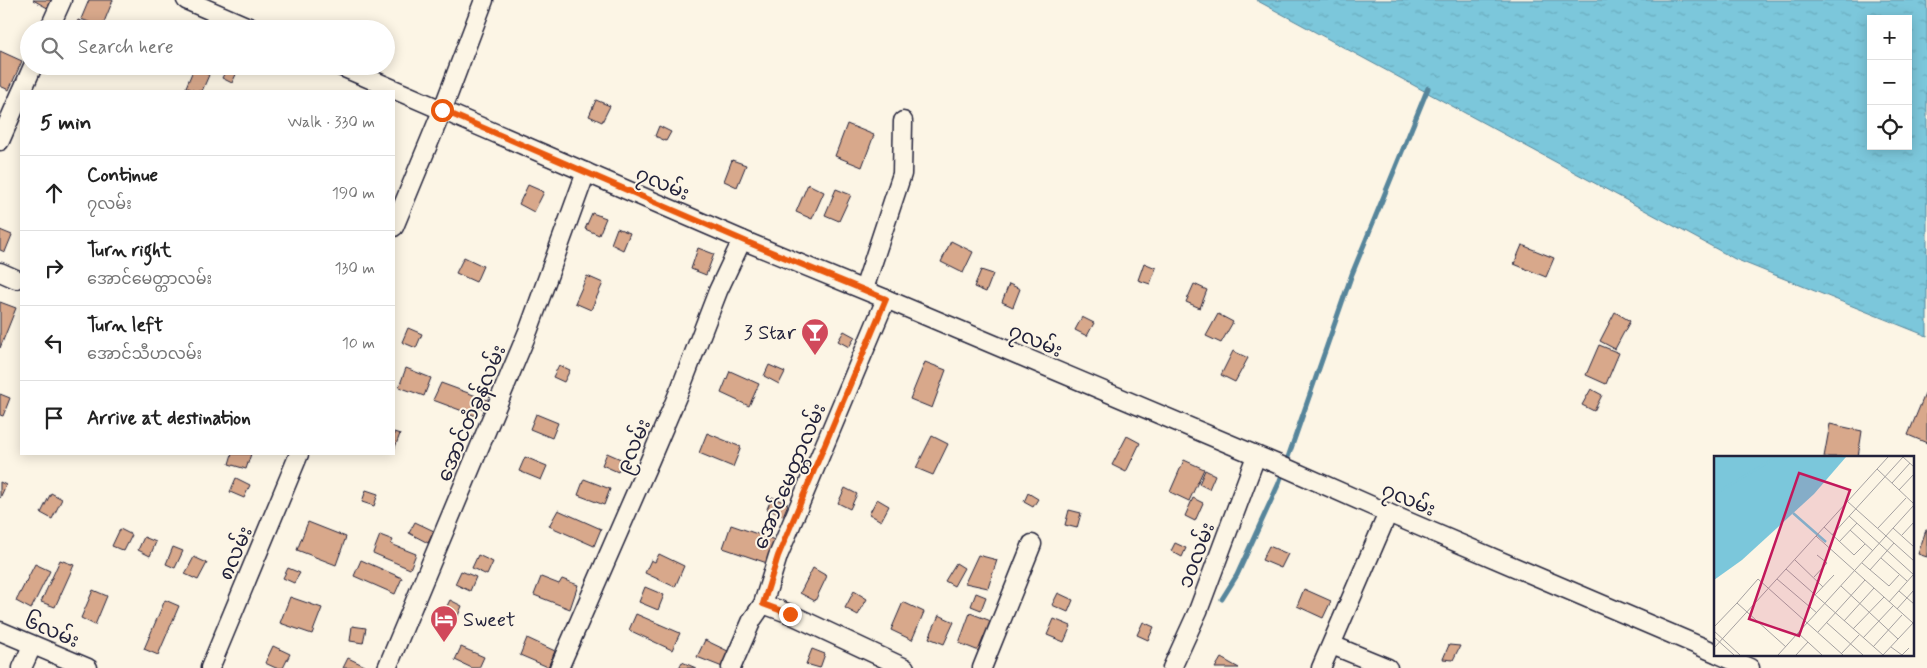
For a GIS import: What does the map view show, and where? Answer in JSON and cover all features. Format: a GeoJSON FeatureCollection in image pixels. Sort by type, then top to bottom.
{"type":"FeatureCollection","features":[{"type":"Feature","properties":{"kind":"street"},"geometry":{"type":"LineString","coordinates":[[53,20],[62,0]]}},
{"type":"Feature","properties":{"kind":"street"},"geometry":{"type":"LineString","coordinates":[[186,0],[232,20]]}},
{"type":"Feature","properties":{"kind":"street"},"geometry":{"type":"LineString","coordinates":[[395,225],[484,0]]}},
{"type":"Feature","properties":{"kind":"street"},"geometry":{"type":"LineString","coordinates":[[23,90],[29,75]]}},
{"type":"Feature","properties":{"kind":"street","name":"၇လမ်း"},"geometry":{"type":"LineString","coordinates":[[361,75],[742,240],[864,289],[1277,464],[1388,514],[1714,653]]}},
{"type":"Feature","properties":{"kind":"street"},"geometry":{"type":"LineString","coordinates":[[0,141],[20,96]]}},
{"type":"Feature","properties":{"kind":"street"},"geometry":{"type":"LineString","coordinates":[[864,289],[902,174],[903,121]]}},
{"type":"Feature","properties":{"kind":"street","name":"အောင်တံခွန်လမ်း"},"geometry":{"type":"LineString","coordinates":[[387,668],[529,329],[586,172]]}},
{"type":"Feature","properties":{"kind":"street","name":"၉လမ်း"},"geometry":{"type":"LineString","coordinates":[[559,668],[681,388],[718,291],[742,240]]}},
{"type":"Feature","properties":{"kind":"street"},"geometry":{"type":"LineString","coordinates":[[0,272],[16,279]]}},
{"type":"Feature","properties":{"kind":"street","name":"အောင်မေတ္တာလမ်း"},"geometry":{"type":"LineString","coordinates":[[731,668],[752,620],[763,604],[778,556],[886,299]]}},
{"type":"Feature","properties":{"kind":"street","name":"၈လမ်း"},"geometry":{"type":"LineString","coordinates":[[210,668],[299,455]]}},
{"type":"Feature","properties":{"kind":"street","name":"၁၀လမ်း"},"geometry":{"type":"LineString","coordinates":[[1172,668],[1198,611],[1256,456]]}},
{"type":"Feature","properties":{"kind":"street"},"geometry":{"type":"LineString","coordinates":[[1321,668],[1388,514]]}},
{"type":"Feature","properties":{"kind":"street"},"geometry":{"type":"LineString","coordinates":[[982,668],[1032,544]]}},
{"type":"Feature","properties":{"kind":"street"},"geometry":{"type":"LineString","coordinates":[[763,604],[790,614],[905,668]]}},
{"type":"Feature","properties":{"kind":"street","name":"၆လမ်း"},"geometry":{"type":"LineString","coordinates":[[0,631],[88,668]]}},
{"type":"Feature","properties":{"kind":"street"},"geometry":{"type":"LineString","coordinates":[[1332,645],[1388,668]]}},
{"type":"Feature","properties":{"kind":"street"},"geometry":{"type":"LineString","coordinates":[[22,668],[32,646]]}},
{"type":"Feature","properties":{"kind":"street","name":"၇လမ်း"},"geometry":{"type":"LineString","coordinates":[[1722,656],[1750,668]]}},
{"type":"Feature","properties":{"kind":"water"},"geometry":{"type":"Polygon","coordinates":[[[1256,0],[1927,0],[1927,336],[1735,259],[1256,0]]]}},
{"type":"Feature","properties":{"kind":"building"},"geometry":{"type":"Polygon","coordinates":[[[33,0],[59,0],[53,11],[33,0]]]}},
{"type":"Feature","properties":{"kind":"building"},"geometry":{"type":"Polygon","coordinates":[[[89,0],[113,0],[105,20],[81,19],[89,0]]]}},
{"type":"Feature","properties":{"kind":"building"},"geometry":{"type":"Polygon","coordinates":[[[0,51],[20,60],[20,65],[9,90],[0,86],[0,51]]]}},
{"type":"Feature","properties":{"kind":"building"},"geometry":{"type":"Polygon","coordinates":[[[191,75],[209,75],[202,90],[193,90],[186,87],[191,75]]]}},
{"type":"Feature","properties":{"kind":"building"},"geometry":{"type":"Polygon","coordinates":[[[224,75],[236,75],[232,83],[222,78],[224,75]]]}},
{"type":"Feature","properties":{"kind":"building"},"geometry":{"type":"Polygon","coordinates":[[[596,100],[610,106],[602,122],[589,116],[596,100]]]}},
{"type":"Feature","properties":{"kind":"building"},"geometry":{"type":"Polygon","coordinates":[[[847,124],[874,135],[862,167],[835,156],[847,124]]]}},
{"type":"Feature","properties":{"kind":"building"},"geometry":{"type":"Polygon","coordinates":[[[659,126],[671,132],[666,141],[655,136],[659,126]]]}},
{"type":"Feature","properties":{"kind":"building"},"geometry":{"type":"Polygon","coordinates":[[[732,160],[746,165],[737,187],[724,181],[732,160]]]}},
{"type":"Feature","properties":{"kind":"building"},"geometry":{"type":"Polygon","coordinates":[[[808,184],[824,192],[812,219],[796,212],[808,184]]]}},
{"type":"Feature","properties":{"kind":"building"},"geometry":{"type":"Polygon","coordinates":[[[528,185],[544,192],[534,212],[519,204],[528,185]]]}},
{"type":"Feature","properties":{"kind":"building"},"geometry":{"type":"Polygon","coordinates":[[[836,189],[851,195],[839,221],[825,215],[836,189]]]}},
{"type":"Feature","properties":{"kind":"building"},"geometry":{"type":"Polygon","coordinates":[[[592,213],[606,218],[599,235],[585,229],[592,213]]]}},
{"type":"Feature","properties":{"kind":"building"},"geometry":{"type":"Polygon","coordinates":[[[617,228],[630,233],[623,250],[611,244],[617,228]]]}},
{"type":"Feature","properties":{"kind":"building"},"geometry":{"type":"Polygon","coordinates":[[[0,230],[12,235],[5,252],[0,250],[0,230]]]}},
{"type":"Feature","properties":{"kind":"building"},"geometry":{"type":"Polygon","coordinates":[[[951,241],[973,252],[963,273],[941,262],[951,241]]]}},
{"type":"Feature","properties":{"kind":"building"},"geometry":{"type":"Polygon","coordinates":[[[1522,245],[1554,258],[1546,277],[1514,264],[1522,245]]]}},
{"type":"Feature","properties":{"kind":"building"},"geometry":{"type":"Polygon","coordinates":[[[698,248],[714,254],[706,275],[691,269],[698,248]]]}},
{"type":"Feature","properties":{"kind":"building"},"geometry":{"type":"Polygon","coordinates":[[[464,257],[483,266],[476,282],[456,273],[464,257]]]}},
{"type":"Feature","properties":{"kind":"building"},"geometry":{"type":"Polygon","coordinates":[[[1144,263],[1156,268],[1150,284],[1138,280],[1144,263]]]}},
{"type":"Feature","properties":{"kind":"building"},"geometry":{"type":"Polygon","coordinates":[[[981,270],[993,274],[986,292],[974,287],[981,270]]]}},
{"type":"Feature","properties":{"kind":"building"},"geometry":{"type":"Polygon","coordinates":[[[587,276],[603,283],[591,310],[575,303],[587,276]]]}},
{"type":"Feature","properties":{"kind":"building"},"geometry":{"type":"Polygon","coordinates":[[[1009,284],[1020,289],[1013,307],[1002,302],[1009,284]]]}},
{"type":"Feature","properties":{"kind":"building"},"geometry":{"type":"Polygon","coordinates":[[[1194,284],[1207,290],[1200,308],[1186,302],[1194,284]]]}},
{"type":"Feature","properties":{"kind":"building"},"geometry":{"type":"Polygon","coordinates":[[[0,302],[16,308],[0,348],[0,302]]]}},
{"type":"Feature","properties":{"kind":"building"},"geometry":{"type":"Polygon","coordinates":[[[1615,312],[1630,321],[1615,349],[1600,341],[1615,312]]]}},
{"type":"Feature","properties":{"kind":"building"},"geometry":{"type":"Polygon","coordinates":[[[1218,314],[1233,322],[1221,343],[1206,336],[1218,314]]]}},
{"type":"Feature","properties":{"kind":"building"},"geometry":{"type":"Polygon","coordinates":[[[1082,317],[1094,323],[1087,336],[1075,330],[1082,317]]]}},
{"type":"Feature","properties":{"kind":"building"},"geometry":{"type":"Polygon","coordinates":[[[408,328],[422,334],[416,348],[402,342],[408,328]]]}},
{"type":"Feature","properties":{"kind":"building"},"geometry":{"type":"Polygon","coordinates":[[[844,331],[855,337],[849,347],[838,341],[844,331]]]}},
{"type":"Feature","properties":{"kind":"building"},"geometry":{"type":"Polygon","coordinates":[[[1599,345],[1619,353],[1606,384],[1586,375],[1599,345]]]}},
{"type":"Feature","properties":{"kind":"building"},"geometry":{"type":"Polygon","coordinates":[[[1233,351],[1248,358],[1235,382],[1221,375],[1233,351]]]}},
{"type":"Feature","properties":{"kind":"building"},"geometry":{"type":"Polygon","coordinates":[[[925,362],[946,370],[932,408],[910,399],[925,362]]]}},
{"type":"Feature","properties":{"kind":"building"},"geometry":{"type":"Polygon","coordinates":[[[559,365],[570,370],[564,382],[553,377],[559,365]]]}},
{"type":"Feature","properties":{"kind":"building"},"geometry":{"type":"Polygon","coordinates":[[[769,365],[785,372],[779,384],[764,376],[769,365]]]}},
{"type":"Feature","properties":{"kind":"building"},"geometry":{"type":"Polygon","coordinates":[[[406,368],[431,378],[424,396],[399,387],[406,368]]]}},
{"type":"Feature","properties":{"kind":"building"},"geometry":{"type":"Polygon","coordinates":[[[730,371],[759,384],[749,406],[721,393],[730,371]]]}},
{"type":"Feature","properties":{"kind":"building"},"geometry":{"type":"Polygon","coordinates":[[[441,383],[490,401],[487,410],[479,407],[476,416],[433,400],[441,383]]]}},
{"type":"Feature","properties":{"kind":"building"},"geometry":{"type":"Polygon","coordinates":[[[1591,389],[1602,395],[1594,411],[1582,405],[1591,389]]]}},
{"type":"Feature","properties":{"kind":"building"},"geometry":{"type":"Polygon","coordinates":[[[0,394],[10,398],[3,416],[0,415],[0,394]]]}},
{"type":"Feature","properties":{"kind":"building"},"geometry":{"type":"Polygon","coordinates":[[[1925,394],[1927,395],[1927,443],[1908,435],[1925,394]]]}},
{"type":"Feature","properties":{"kind":"building"},"geometry":{"type":"Polygon","coordinates":[[[536,414],[558,423],[552,438],[530,429],[536,414]]]}},
{"type":"Feature","properties":{"kind":"building"},"geometry":{"type":"Polygon","coordinates":[[[1830,424],[1862,431],[1858,456],[1824,456],[1830,424]]]}},
{"type":"Feature","properties":{"kind":"building"},"geometry":{"type":"Polygon","coordinates":[[[395,432],[400,434],[395,447],[395,432]]]}},
{"type":"Feature","properties":{"kind":"building"},"geometry":{"type":"Polygon","coordinates":[[[707,433],[741,447],[733,467],[699,453],[707,433]]]}},
{"type":"Feature","properties":{"kind":"building"},"geometry":{"type":"Polygon","coordinates":[[[932,436],[948,444],[933,475],[916,468],[932,436]]]}},
{"type":"Feature","properties":{"kind":"building"},"geometry":{"type":"Polygon","coordinates":[[[1127,436],[1140,443],[1126,472],[1112,465],[1127,436]]]}},
{"type":"Feature","properties":{"kind":"building"},"geometry":{"type":"Polygon","coordinates":[[[607,453],[623,460],[618,472],[602,465],[607,453]]]}},
{"type":"Feature","properties":{"kind":"building"},"geometry":{"type":"Polygon","coordinates":[[[232,455],[251,455],[246,469],[229,464],[232,455]]]}},
{"type":"Feature","properties":{"kind":"building"},"geometry":{"type":"Polygon","coordinates":[[[525,457],[547,466],[541,480],[519,471],[525,457]]]}},
{"type":"Feature","properties":{"kind":"building"},"geometry":{"type":"Polygon","coordinates":[[[1184,460],[1204,469],[1189,501],[1170,492],[1184,460]]]}},
{"type":"Feature","properties":{"kind":"building"},"geometry":{"type":"Polygon","coordinates":[[[1205,470],[1215,475],[1209,489],[1199,484],[1205,470]]]}},
{"type":"Feature","properties":{"kind":"building"},"geometry":{"type":"Polygon","coordinates":[[[236,478],[250,485],[244,498],[230,492],[236,478]]]}},
{"type":"Feature","properties":{"kind":"building"},"geometry":{"type":"Polygon","coordinates":[[[584,479],[610,489],[604,505],[578,495],[584,479]]]}},
{"type":"Feature","properties":{"kind":"building"},"geometry":{"type":"Polygon","coordinates":[[[0,482],[6,485],[0,498],[0,482]]]}},
{"type":"Feature","properties":{"kind":"building"},"geometry":{"type":"Polygon","coordinates":[[[845,488],[857,494],[850,509],[838,503],[845,488]]]}},
{"type":"Feature","properties":{"kind":"building"},"geometry":{"type":"Polygon","coordinates":[[[366,490],[378,494],[374,506],[362,502],[366,490]]]}},
{"type":"Feature","properties":{"kind":"building"},"geometry":{"type":"Polygon","coordinates":[[[51,493],[62,499],[52,519],[41,513],[51,493]]]}},
{"type":"Feature","properties":{"kind":"building"},"geometry":{"type":"Polygon","coordinates":[[[1028,493],[1038,499],[1033,507],[1024,502],[1028,493]]]}},
{"type":"Feature","properties":{"kind":"building"},"geometry":{"type":"Polygon","coordinates":[[[772,497],[788,504],[783,516],[767,509],[772,497]]]}},
{"type":"Feature","properties":{"kind":"building"},"geometry":{"type":"Polygon","coordinates":[[[1193,498],[1203,503],[1195,521],[1185,516],[1193,498]]]}},
{"type":"Feature","properties":{"kind":"building"},"geometry":{"type":"Polygon","coordinates":[[[877,499],[889,506],[881,521],[869,514],[877,499]]]}},
{"type":"Feature","properties":{"kind":"building"},"geometry":{"type":"Polygon","coordinates":[[[558,510],[601,529],[594,546],[549,526],[558,510]]]}},
{"type":"Feature","properties":{"kind":"building"},"geometry":{"type":"Polygon","coordinates":[[[1069,510],[1081,513],[1077,528],[1065,525],[1069,510]]]}},
{"type":"Feature","properties":{"kind":"building"},"geometry":{"type":"Polygon","coordinates":[[[308,522],[346,537],[336,565],[297,550],[308,522]]]}},
{"type":"Feature","properties":{"kind":"building"},"geometry":{"type":"Polygon","coordinates":[[[415,522],[434,531],[428,543],[409,533],[415,522]]]}},
{"type":"Feature","properties":{"kind":"building"},"geometry":{"type":"Polygon","coordinates":[[[731,525],[775,540],[767,563],[723,548],[731,525]]]}},
{"type":"Feature","properties":{"kind":"building"},"geometry":{"type":"Polygon","coordinates":[[[120,529],[132,535],[124,551],[112,546],[120,529]]]}},
{"type":"Feature","properties":{"kind":"building"},"geometry":{"type":"Polygon","coordinates":[[[1927,530],[1927,557],[1918,554],[1927,530]]]}},
{"type":"Feature","properties":{"kind":"building"},"geometry":{"type":"Polygon","coordinates":[[[380,535],[393,540],[391,544],[416,554],[410,569],[373,553],[380,535]]]}},
{"type":"Feature","properties":{"kind":"building"},"geometry":{"type":"Polygon","coordinates":[[[144,537],[156,542],[150,556],[138,550],[144,537]]]}},
{"type":"Feature","properties":{"kind":"building"},"geometry":{"type":"Polygon","coordinates":[[[1175,543],[1186,548],[1182,557],[1171,551],[1175,543]]]}},
{"type":"Feature","properties":{"kind":"building"},"geometry":{"type":"Polygon","coordinates":[[[1269,546],[1288,554],[1281,568],[1262,560],[1269,546]]]}},
{"type":"Feature","properties":{"kind":"building"},"geometry":{"type":"Polygon","coordinates":[[[173,547],[183,551],[175,568],[166,564],[173,547]]]}},
{"type":"Feature","properties":{"kind":"building"},"geometry":{"type":"Polygon","coordinates":[[[659,554],[684,566],[675,587],[645,573],[651,560],[655,562],[659,554]]]}},
{"type":"Feature","properties":{"kind":"building"},"geometry":{"type":"Polygon","coordinates":[[[478,555],[493,562],[487,575],[472,568],[478,555]]]}},
{"type":"Feature","properties":{"kind":"building"},"geometry":{"type":"Polygon","coordinates":[[[978,555],[997,560],[988,588],[965,583],[978,555]]]}},
{"type":"Feature","properties":{"kind":"building"},"geometry":{"type":"Polygon","coordinates":[[[194,557],[207,563],[198,580],[185,574],[194,557]]]}},
{"type":"Feature","properties":{"kind":"building"},"geometry":{"type":"Polygon","coordinates":[[[60,560],[74,565],[55,607],[41,602],[60,560]]]}},
{"type":"Feature","properties":{"kind":"building"},"geometry":{"type":"Polygon","coordinates":[[[361,560],[402,578],[395,594],[354,576],[361,560]]]}},
{"type":"Feature","properties":{"kind":"building"},"geometry":{"type":"Polygon","coordinates":[[[956,563],[964,568],[954,586],[945,581],[956,563]]]}},
{"type":"Feature","properties":{"kind":"building"},"geometry":{"type":"Polygon","coordinates":[[[35,564],[50,571],[31,609],[16,601],[35,564]]]}},
{"type":"Feature","properties":{"kind":"building"},"geometry":{"type":"Polygon","coordinates":[[[288,568],[300,573],[294,583],[283,578],[288,568]]]}},
{"type":"Feature","properties":{"kind":"building"},"geometry":{"type":"Polygon","coordinates":[[[813,568],[827,576],[815,601],[800,593],[813,568]]]}},
{"type":"Feature","properties":{"kind":"building"},"geometry":{"type":"Polygon","coordinates":[[[461,571],[476,577],[470,591],[455,584],[461,571]]]}},
{"type":"Feature","properties":{"kind":"building"},"geometry":{"type":"Polygon","coordinates":[[[541,577],[559,584],[562,579],[578,585],[570,609],[534,595],[541,577]]]}},
{"type":"Feature","properties":{"kind":"building"},"geometry":{"type":"Polygon","coordinates":[[[645,587],[664,595],[658,610],[639,602],[645,587]]]}},
{"type":"Feature","properties":{"kind":"building"},"geometry":{"type":"Polygon","coordinates":[[[1304,589],[1331,601],[1323,618],[1297,606],[1304,589]]]}},
{"type":"Feature","properties":{"kind":"building"},"geometry":{"type":"Polygon","coordinates":[[[93,590],[107,596],[95,625],[81,618],[93,590]]]}},
{"type":"Feature","properties":{"kind":"building"},"geometry":{"type":"Polygon","coordinates":[[[854,591],[867,599],[858,615],[845,608],[854,591]]]}},
{"type":"Feature","properties":{"kind":"building"},"geometry":{"type":"Polygon","coordinates":[[[976,593],[986,597],[981,610],[971,606],[976,593]]]}},
{"type":"Feature","properties":{"kind":"building"},"geometry":{"type":"Polygon","coordinates":[[[1058,593],[1073,600],[1068,612],[1052,605],[1058,593]]]}},
{"type":"Feature","properties":{"kind":"building"},"geometry":{"type":"Polygon","coordinates":[[[290,597],[322,608],[312,634],[280,623],[290,597]]]}},
{"type":"Feature","properties":{"kind":"building"},"geometry":{"type":"Polygon","coordinates":[[[165,600],[179,606],[158,655],[144,649],[165,600]]]}},
{"type":"Feature","properties":{"kind":"building"},"geometry":{"type":"Polygon","coordinates":[[[450,600],[462,606],[457,618],[444,612],[450,600]]]}},
{"type":"Feature","properties":{"kind":"building"},"geometry":{"type":"Polygon","coordinates":[[[903,602],[924,612],[912,640],[891,630],[903,602]]]}},
{"type":"Feature","properties":{"kind":"building"},"geometry":{"type":"Polygon","coordinates":[[[970,613],[991,621],[979,651],[959,643],[970,613]]]}},
{"type":"Feature","properties":{"kind":"building"},"geometry":{"type":"Polygon","coordinates":[[[636,614],[680,633],[672,650],[629,630],[636,614]]]}},
{"type":"Feature","properties":{"kind":"building"},"geometry":{"type":"Polygon","coordinates":[[[939,615],[954,622],[944,644],[929,638],[939,615]]]}},
{"type":"Feature","properties":{"kind":"building"},"geometry":{"type":"Polygon","coordinates":[[[1054,619],[1071,626],[1064,642],[1047,635],[1054,619]]]}},
{"type":"Feature","properties":{"kind":"building"},"geometry":{"type":"Polygon","coordinates":[[[1143,622],[1154,627],[1148,640],[1137,635],[1143,622]]]}},
{"type":"Feature","properties":{"kind":"building"},"geometry":{"type":"Polygon","coordinates":[[[352,626],[366,628],[363,643],[350,641],[352,626]]]}},
{"type":"Feature","properties":{"kind":"building"},"geometry":{"type":"Polygon","coordinates":[[[527,638],[555,651],[548,667],[520,655],[527,638]]]}},
{"type":"Feature","properties":{"kind":"building"},"geometry":{"type":"Polygon","coordinates":[[[705,640],[732,653],[725,668],[697,657],[705,640]]]}},
{"type":"Feature","properties":{"kind":"building"},"geometry":{"type":"Polygon","coordinates":[[[1449,645],[1460,646],[1453,660],[1443,659],[1449,645]]]}},
{"type":"Feature","properties":{"kind":"building"},"geometry":{"type":"Polygon","coordinates":[[[273,646],[290,654],[283,668],[276,668],[265,663],[273,646]]]}},
{"type":"Feature","properties":{"kind":"building"},"geometry":{"type":"Polygon","coordinates":[[[461,647],[484,657],[479,668],[472,668],[455,660],[461,647]]]}},
{"type":"Feature","properties":{"kind":"building"},"geometry":{"type":"Polygon","coordinates":[[[812,649],[825,654],[820,668],[806,664],[812,649]]]}},
{"type":"Feature","properties":{"kind":"building"},"geometry":{"type":"Polygon","coordinates":[[[348,658],[365,666],[364,668],[343,668],[348,658]]]}},
{"type":"Feature","properties":{"kind":"building"},"geometry":{"type":"Polygon","coordinates":[[[1221,658],[1239,668],[1215,668],[1221,658]]]}},
{"type":"Feature","properties":{"kind":"building"},"geometry":{"type":"Polygon","coordinates":[[[682,662],[696,668],[679,668],[682,662]]]}},
{"type":"Feature","properties":{"kind":"waterway"},"geometry":{"type":"LineString","coordinates":[[1222,599],[1237,575],[1279,483],[1352,274],[1428,88]]}},
{"type":"Feature","properties":{"kind":"place","name":"3 Star"},"geometry":{"type":"Point","coordinates":[815,356]}},
{"type":"Feature","properties":{"kind":"place","name":"Sweet"},"geometry":{"type":"Point","coordinates":[444,643]}},
{"type":"Feature","properties":{"kind":"route"},"geometry":{"type":"LineString","coordinates":[[442,110],[747,242],[886,299],[778,556],[763,604],[790,614]]}}]}
